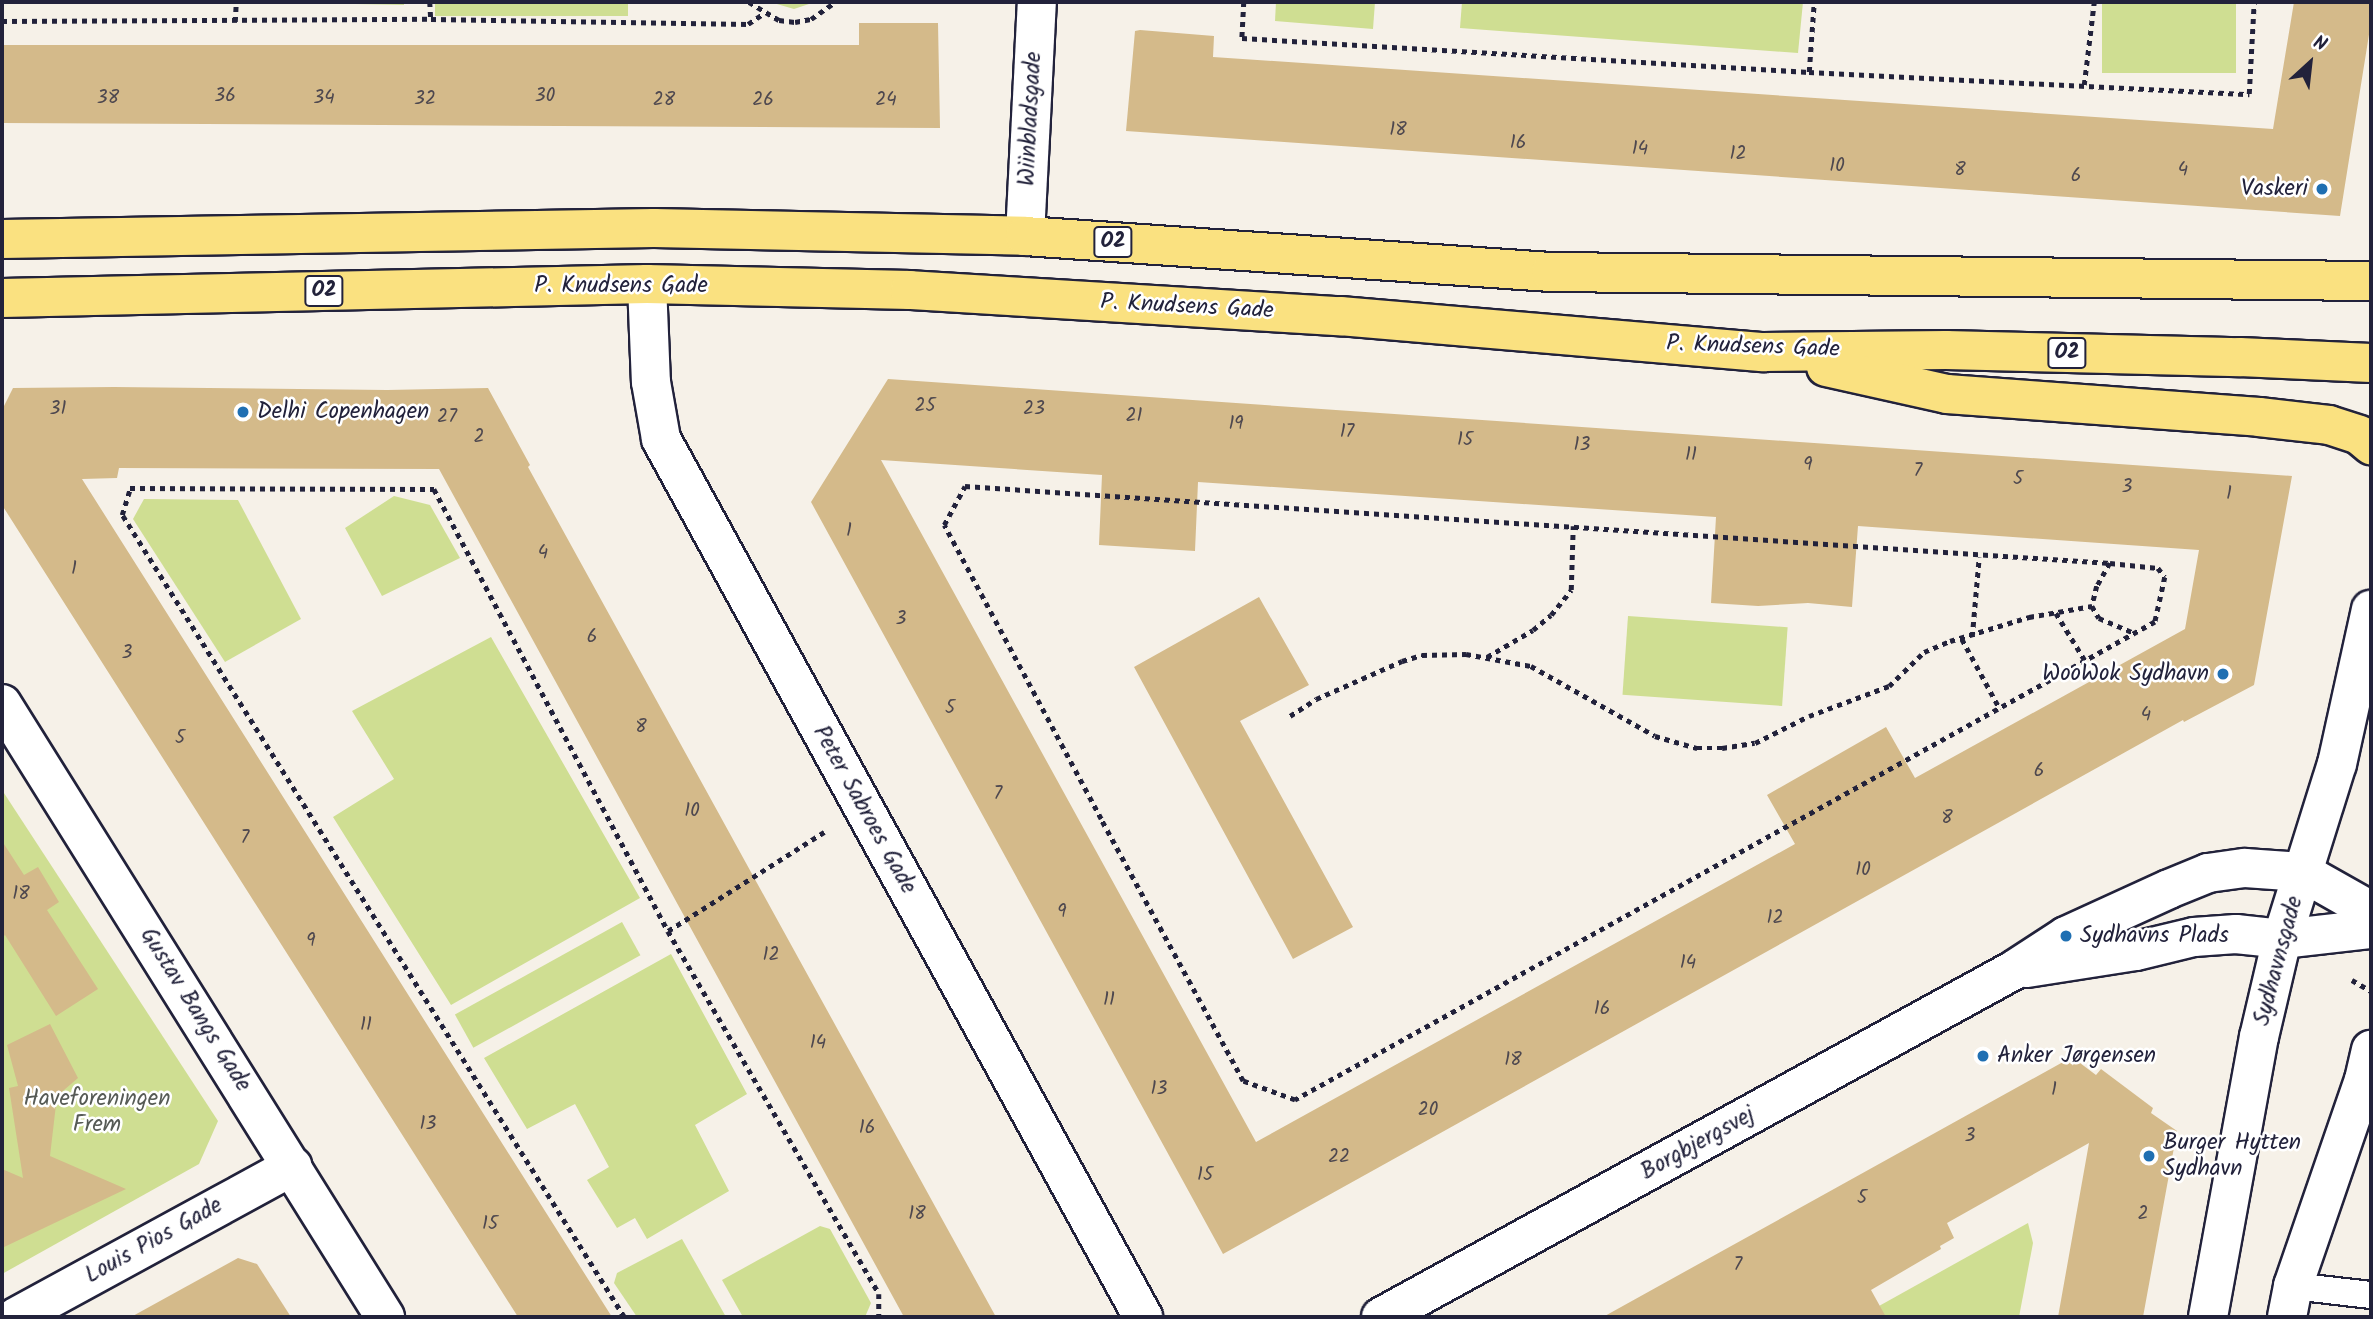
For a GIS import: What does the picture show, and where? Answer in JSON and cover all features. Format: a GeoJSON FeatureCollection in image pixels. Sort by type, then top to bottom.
{"type":"FeatureCollection","features":[{"type":"Feature","properties":{"kind":"main road","name":"O2"},"geometry":{"type":"LineString","coordinates":[[2,239],[654,228],[1025,236],[1552,272],[2371,281]]}},
{"type":"Feature","properties":{"kind":"main road","name":"P. Knudsens Gade"},"geometry":{"type":"LineString","coordinates":[[2,298],[647,284],[910,290],[1326,316],[1763,352],[1945,350],[2371,363]]}},
{"type":"Feature","properties":{"kind":"main road"},"geometry":{"type":"LineString","coordinates":[[1763,352],[1947,394],[2259,417],[2329,425],[2359,435],[2371,444]]}},
{"type":"Feature","properties":{"kind":"street","name":"Wiinbladsgade"},"geometry":{"type":"LineString","coordinates":[[1025,236],[1037,2]]}},
{"type":"Feature","properties":{"kind":"street","name":"Peter Sabroes Gade"},"geometry":{"type":"LineString","coordinates":[[647,284],[651,382],[661,439],[1143,1317]]}},
{"type":"Feature","properties":{"kind":"street","name":"Sydhavnsgade"},"geometry":{"type":"LineString","coordinates":[[2208,1317],[2259,1037],[2282,940],[2337,764],[2371,610]]}},
{"type":"Feature","properties":{"kind":"street","name":"Gustav Bangs Gade"},"geometry":{"type":"LineString","coordinates":[[2,704],[385,1317]]}},
{"type":"Feature","properties":{"kind":"street","name":"Borgbjergsvej"},"geometry":{"type":"LineString","coordinates":[[1381,1317],[2014,970],[2066,936],[2208,873],[2245,868],[2302,872],[2371,911]]}},
{"type":"Feature","properties":{"kind":"street","name":"Borgbjergsvej"},"geometry":{"type":"LineString","coordinates":[[2014,970],[2136,951],[2194,937],[2236,934],[2282,940],[2371,929]]}},
{"type":"Feature","properties":{"kind":"street"},"geometry":{"type":"LineString","coordinates":[[2290,1302],[2364,1080],[2371,1050]]}},
{"type":"Feature","properties":{"kind":"street","name":"Louis Pios Gade"},"geometry":{"type":"LineString","coordinates":[[16,1317],[293,1166]]}},
{"type":"Feature","properties":{"kind":"lane"},"geometry":{"type":"LineString","coordinates":[[2290,1302],[2371,1295]]}},
{"type":"Feature","properties":{"kind":"path"},"geometry":{"type":"LineString","coordinates":[[236,2],[236,22]]}},
{"type":"Feature","properties":{"kind":"path"},"geometry":{"type":"LineString","coordinates":[[430,2],[431,19]]}},
{"type":"Feature","properties":{"kind":"path"},"geometry":{"type":"LineString","coordinates":[[749,2],[763,14],[795,22],[811,19],[835,2]]}},
{"type":"Feature","properties":{"kind":"path"},"geometry":{"type":"LineString","coordinates":[[1244,2],[1242,38],[1808,72],[2249,94],[2254,2]]}},
{"type":"Feature","properties":{"kind":"path"},"geometry":{"type":"LineString","coordinates":[[1808,72],[1814,2]]}},
{"type":"Feature","properties":{"kind":"path"},"geometry":{"type":"LineString","coordinates":[[2084,85],[2094,2]]}},
{"type":"Feature","properties":{"kind":"path"},"geometry":{"type":"LineString","coordinates":[[2,21],[431,19],[748,24],[763,14]]}},
{"type":"Feature","properties":{"kind":"path"},"geometry":{"type":"LineString","coordinates":[[965,486],[1573,526],[1979,557],[2158,568],[2165,577],[2155,622],[1295,1100],[1243,1081],[944,525],[965,486]]}},
{"type":"Feature","properties":{"kind":"path"},"geometry":{"type":"LineString","coordinates":[[624,1317],[122,515],[130,488],[434,489],[668,931],[879,1294],[879,1317]]}},
{"type":"Feature","properties":{"kind":"path"},"geometry":{"type":"LineString","coordinates":[[1486,657],[1533,630],[1551,615],[1571,590],[1573,526]]}},
{"type":"Feature","properties":{"kind":"path"},"geometry":{"type":"LineString","coordinates":[[1972,637],[1979,557]]}},
{"type":"Feature","properties":{"kind":"path"},"geometry":{"type":"LineString","coordinates":[[2110,564],[2096,586],[2092,606],[2099,618],[2135,633]]}},
{"type":"Feature","properties":{"kind":"path"},"geometry":{"type":"LineString","coordinates":[[1290,716],[1336,689],[1422,655],[1446,653],[1531,666],[1655,736],[1697,748],[1722,748],[1755,743],[1809,716],[1889,686],[1924,652],[2003,624],[2092,606]]}},
{"type":"Feature","properties":{"kind":"path"},"geometry":{"type":"LineString","coordinates":[[2056,613],[2086,662]]}},
{"type":"Feature","properties":{"kind":"path"},"geometry":{"type":"LineString","coordinates":[[1962,639],[2000,709]]}},
{"type":"Feature","properties":{"kind":"path"},"geometry":{"type":"LineString","coordinates":[[668,931],[863,807]]}},
{"type":"Feature","properties":{"kind":"green space"},"geometry":{"type":"Polygon","coordinates":[[[257,2],[404,2],[404,5],[257,2]]]}},
{"type":"Feature","properties":{"kind":"green space"},"geometry":{"type":"Polygon","coordinates":[[[435,2],[628,2],[628,16],[435,16],[435,2]]]}},
{"type":"Feature","properties":{"kind":"green space"},"geometry":{"type":"Polygon","coordinates":[[[770,2],[815,2],[794,9],[770,2]]]}},
{"type":"Feature","properties":{"kind":"green space"},"geometry":{"type":"Polygon","coordinates":[[[1276,2],[1375,2],[1373,29],[1275,21],[1276,2]]]}},
{"type":"Feature","properties":{"kind":"green space"},"geometry":{"type":"Polygon","coordinates":[[[1462,2],[1803,2],[1798,53],[1460,28],[1462,2]]]}},
{"type":"Feature","properties":{"kind":"green space"},"geometry":{"type":"Polygon","coordinates":[[[2102,2],[2236,2],[2236,73],[2102,73],[2102,2]]]}},
{"type":"Feature","properties":{"kind":"green space"},"geometry":{"type":"Polygon","coordinates":[[[394,496],[430,505],[460,558],[382,596],[345,528],[394,496]]]}},
{"type":"Feature","properties":{"kind":"green space"},"geometry":{"type":"Polygon","coordinates":[[[144,499],[238,500],[301,619],[225,662],[133,519],[144,499]]]}},
{"type":"Feature","properties":{"kind":"green space"},"geometry":{"type":"Polygon","coordinates":[[[1628,616],[1788,627],[1782,706],[1622,695],[1628,616]]]}},
{"type":"Feature","properties":{"kind":"green space"},"geometry":{"type":"Polygon","coordinates":[[[491,637],[640,898],[451,1005],[333,817],[394,779],[352,711],[491,637]]]}},
{"type":"Feature","properties":{"kind":"green space","name":"Haveforeningen Frem"},"geometry":{"type":"Polygon","coordinates":[[[2,790],[218,1121],[199,1164],[2,1274],[2,790]]]}},
{"type":"Feature","properties":{"kind":"green space"},"geometry":{"type":"Polygon","coordinates":[[[622,922],[640,955],[473,1048],[455,1015],[622,922]]]}},
{"type":"Feature","properties":{"kind":"green space"},"geometry":{"type":"Polygon","coordinates":[[[671,954],[747,1094],[695,1125],[729,1191],[647,1239],[635,1218],[617,1228],[587,1180],[609,1167],[575,1104],[527,1129],[484,1058],[671,954]]]}},
{"type":"Feature","properties":{"kind":"green space"},"geometry":{"type":"Polygon","coordinates":[[[2028,1223],[2033,1243],[2019,1317],[1885,1317],[1879,1306],[2028,1223]]]}},
{"type":"Feature","properties":{"kind":"green space"},"geometry":{"type":"Polygon","coordinates":[[[820,1226],[830,1229],[871,1303],[865,1317],[743,1317],[722,1280],[820,1226]]]}},
{"type":"Feature","properties":{"kind":"green space"},"geometry":{"type":"Polygon","coordinates":[[[682,1239],[726,1317],[637,1317],[614,1283],[617,1273],[682,1239]]]}},
{"type":"Feature","properties":{"kind":"building"},"geometry":{"type":"Polygon","coordinates":[[[2294,2],[2371,2],[2371,22],[2340,216],[1126,131],[1135,31],[1140,30],[1214,36],[1213,57],[2273,129],[2294,2]]]}},
{"type":"Feature","properties":{"kind":"building"},"geometry":{"type":"Polygon","coordinates":[[[859,23],[938,23],[940,128],[2,123],[2,45],[859,45],[859,23]]]}},
{"type":"Feature","properties":{"kind":"building"},"geometry":{"type":"Polygon","coordinates":[[[888,379],[2292,476],[2254,685],[2184,722],[2183,720],[1223,1254],[811,502],[888,379]],[[881,460],[1256,1142],[1795,844],[1767,795],[1886,727],[1915,778],[2185,629],[2199,550],[1858,526],[1852,607],[1808,603],[1758,606],[1711,603],[1716,517],[1198,482],[1195,551],[1099,545],[1102,475],[881,460]]]}},
{"type":"Feature","properties":{"kind":"building"},"geometry":{"type":"Polygon","coordinates":[[[13,388],[387,390],[488,388],[530,465],[528,467],[996,1317],[904,1317],[439,469],[119,468],[117,478],[82,479],[612,1317],[518,1317],[2,505],[2,410],[13,388]]]}},
{"type":"Feature","properties":{"kind":"building"},"geometry":{"type":"Polygon","coordinates":[[[1259,597],[1309,685],[1240,721],[1353,927],[1293,959],[1134,667],[1259,597]]]}},
{"type":"Feature","properties":{"kind":"building"},"geometry":{"type":"Polygon","coordinates":[[[2,841],[24,875],[38,867],[59,902],[47,910],[98,989],[56,1016],[5,935],[2,938],[2,841]]]}},
{"type":"Feature","properties":{"kind":"building"},"geometry":{"type":"Polygon","coordinates":[[[50,1024],[78,1078],[57,1096],[50,1156],[126,1189],[2,1248],[2,1169],[23,1178],[9,1088],[18,1086],[7,1045],[50,1024]]]}},
{"type":"Feature","properties":{"kind":"building"},"geometry":{"type":"Polygon","coordinates":[[[2072,1057],[2096,1075],[2101,1069],[2153,1108],[2151,1113],[2177,1131],[2143,1317],[2058,1317],[2089,1143],[1947,1223],[1954,1238],[1940,1246],[1941,1249],[1871,1290],[1886,1317],[1603,1317],[2072,1057]]]}},
{"type":"Feature","properties":{"kind":"building"},"geometry":{"type":"Polygon","coordinates":[[[238,1258],[257,1264],[291,1317],[131,1317],[238,1258]]]}},
{"type":"Feature","properties":{"kind":"place","name":"Vaskeri"},"geometry":{"type":"Point","coordinates":[2322,189]}},
{"type":"Feature","properties":{"kind":"place","name":"Delhi Copenhagen"},"geometry":{"type":"Point","coordinates":[243,412]}},
{"type":"Feature","properties":{"kind":"place","name":"WooWok Sydhavn"},"geometry":{"type":"Point","coordinates":[2223,674]}},
{"type":"Feature","properties":{"kind":"place","name":"Sydhavns Plads"},"geometry":{"type":"Point","coordinates":[2066,936]}},
{"type":"Feature","properties":{"kind":"place","name":"Anker Jørgensen"},"geometry":{"type":"Point","coordinates":[1983,1056]}},
{"type":"Feature","properties":{"kind":"place","name":"Burger Hytten Sydhavn"},"geometry":{"type":"Point","coordinates":[2149,1156]}}]}
